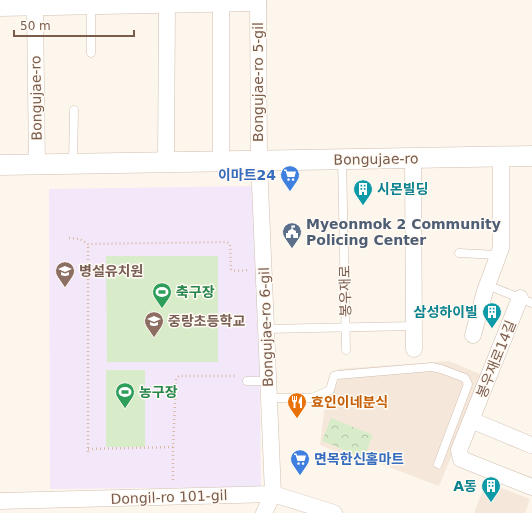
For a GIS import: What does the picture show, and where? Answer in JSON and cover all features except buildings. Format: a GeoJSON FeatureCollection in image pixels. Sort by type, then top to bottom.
{"type":"FeatureCollection","features":[{"type":"Feature","properties":{"kind":"street","name":"Bongujae-ro 5-gil"},"geometry":{"type":"LineString","coordinates":[[0,8],[258,2],[258,161]]}},
{"type":"Feature","properties":{"kind":"street"},"geometry":{"type":"LineString","coordinates":[[221,4],[221,161]]}},
{"type":"Feature","properties":{"kind":"street"},"geometry":{"type":"LineString","coordinates":[[166,162],[167,5]]}},
{"type":"Feature","properties":{"kind":"street","name":"Bongujae-ro"},"geometry":{"type":"LineString","coordinates":[[35,8],[37,164]]}},
{"type":"Feature","properties":{"kind":"street","name":"Bongujae-ro"},"geometry":{"type":"LineString","coordinates":[[0,164],[532,156]]}},
{"type":"Feature","properties":{"kind":"street"},"geometry":{"type":"LineString","coordinates":[[473,335],[487,285],[501,245],[501,157]]}},
{"type":"Feature","properties":{"kind":"street"},"geometry":{"type":"LineString","coordinates":[[412,158],[414,349]]}},
{"type":"Feature","properties":{"kind":"street","name":"Bongujae-ro 6-gil"},"geometry":{"type":"LineString","coordinates":[[258,161],[273,494]]}},
{"type":"Feature","properties":{"kind":"street","name":"봉우재로14길"},"geometry":{"type":"LineString","coordinates":[[526,300],[471,420],[459,450],[461,459],[532,487]]}},
{"type":"Feature","properties":{"kind":"street"},"geometry":{"type":"LineString","coordinates":[[471,420],[532,445]]}},
{"type":"Feature","properties":{"kind":"street"},"geometry":{"type":"LineString","coordinates":[[264,513],[273,494]]}},
{"type":"Feature","properties":{"kind":"street","name":"Dongil-ro 101-gil"},"geometry":{"type":"LineString","coordinates":[[0,502],[273,494],[334,513]]}},
{"type":"Feature","properties":{"kind":"lane"},"geometry":{"type":"LineString","coordinates":[[91,7],[91,53]]}},
{"type":"Feature","properties":{"kind":"lane"},"geometry":{"type":"LineString","coordinates":[[73,163],[74,110]]}},
{"type":"Feature","properties":{"kind":"lane","name":"봉우재로"},"geometry":{"type":"LineString","coordinates":[[342,159],[346,350]]}},
{"type":"Feature","properties":{"kind":"lane"},"geometry":{"type":"LineString","coordinates":[[459,254],[498,256]]}},
{"type":"Feature","properties":{"kind":"lane","name":"봉우재로14길"},"geometry":{"type":"LineString","coordinates":[[487,285],[526,300]]}},
{"type":"Feature","properties":{"kind":"lane","name":"봉우재로"},"geometry":{"type":"LineString","coordinates":[[266,329],[414,326]]}},
{"type":"Feature","properties":{"kind":"lane"},"geometry":{"type":"LineString","coordinates":[[268,398],[312,398],[330,390],[334,376],[337,375],[432,367],[465,378],[468,384],[438,464]]}},
{"type":"Feature","properties":{"kind":"lane"},"geometry":{"type":"LineString","coordinates":[[244,379],[268,381]]}},
{"type":"Feature","properties":{"kind":"path"},"geometry":{"type":"LineString","coordinates":[[69,238],[80,239],[88,244],[227,242],[230,244],[231,269],[233,271],[263,270]]}},
{"type":"Feature","properties":{"kind":"path"},"geometry":{"type":"LineString","coordinates":[[88,244],[88,451],[173,447]]}},
{"type":"Feature","properties":{"kind":"path"},"geometry":{"type":"LineString","coordinates":[[173,497],[175,381],[179,376],[244,379]]}},
{"type":"Feature","properties":{"kind":"shaded area","name":"중랑초등학교"},"geometry":{"type":"Polygon","coordinates":[[[257,186],[261,487],[50,489],[49,189],[257,186]]]}},
{"type":"Feature","properties":{"kind":"shaded area"},"geometry":{"type":"Polygon","coordinates":[[[449,361],[485,376],[439,486],[373,461],[371,465],[320,445],[324,412],[339,379],[339,369],[449,361]]]}},
{"type":"Feature","properties":{"kind":"shaded area"},"geometry":{"type":"Polygon","coordinates":[[[486,482],[530,499],[525,513],[474,513],[486,482]]]}},
{"type":"Feature","properties":{"kind":"green space","name":"축구장"},"geometry":{"type":"Polygon","coordinates":[[[106,256],[218,256],[218,362],[107,362],[106,256]]]}},
{"type":"Feature","properties":{"kind":"green space","name":"농구장"},"geometry":{"type":"Polygon","coordinates":[[[106,370],[145,370],[145,447],[106,447],[106,370]]]}},
{"type":"Feature","properties":{"kind":"green space"},"geometry":{"type":"Polygon","coordinates":[[[331,418],[373,435],[364,458],[322,441],[331,418]]]}},
{"type":"Feature","properties":{"kind":"place","name":"이마트24"},"geometry":{"type":"Point","coordinates":[290,192]}},
{"type":"Feature","properties":{"kind":"place","name":"시몬빌딩"},"geometry":{"type":"Point","coordinates":[363,206]}},
{"type":"Feature","properties":{"kind":"place","name":"Myeonmok 2 Community Policing Center"},"geometry":{"type":"Point","coordinates":[292,249]}},
{"type":"Feature","properties":{"kind":"place","name":"병설유치원"},"geometry":{"type":"Point","coordinates":[65,288]}},
{"type":"Feature","properties":{"kind":"place","name":"축구장"},"geometry":{"type":"Point","coordinates":[162,309]}},
{"type":"Feature","properties":{"kind":"place","name":"삼성하이빌"},"geometry":{"type":"Point","coordinates":[492,329]}},
{"type":"Feature","properties":{"kind":"place","name":"중랑초등학교"},"geometry":{"type":"Point","coordinates":[154,338]}},
{"type":"Feature","properties":{"kind":"place","name":"농구장"},"geometry":{"type":"Point","coordinates":[125,409]}},
{"type":"Feature","properties":{"kind":"place","name":"효인이네분식"},"geometry":{"type":"Point","coordinates":[297,419]}},
{"type":"Feature","properties":{"kind":"place","name":"면목한신홈마트"},"geometry":{"type":"Point","coordinates":[300,476]}},
{"type":"Feature","properties":{"kind":"place","name":"A동"},"geometry":{"type":"Point","coordinates":[491,503]}}]}
